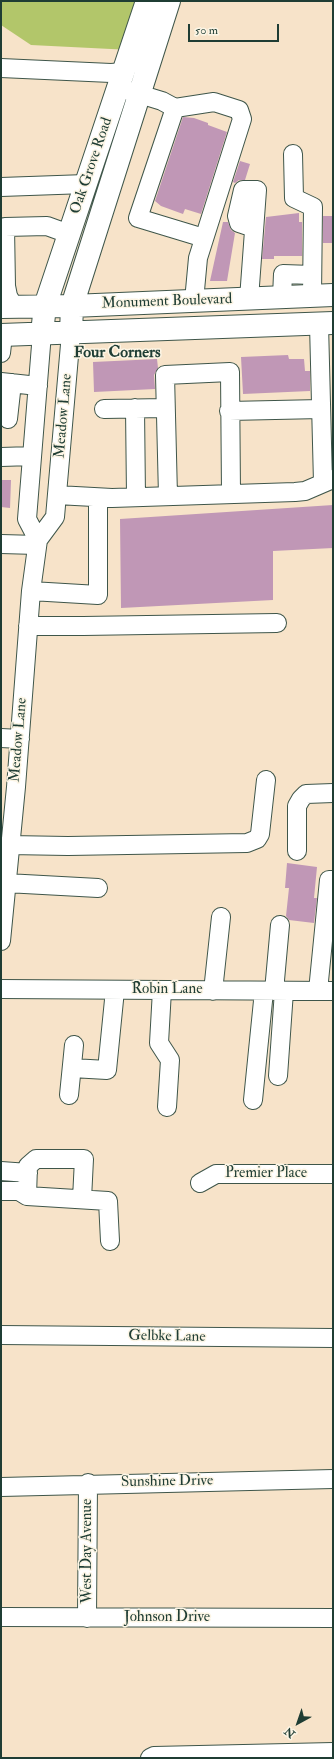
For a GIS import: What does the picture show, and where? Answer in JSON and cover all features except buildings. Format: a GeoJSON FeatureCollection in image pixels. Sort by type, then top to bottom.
{"type":"FeatureCollection","features":[{"type":"Feature","properties":{"kind":"main road","name":"Oak Grove Road"},"geometry":{"type":"LineString","coordinates":[[42,333],[46,306],[147,1]]}},
{"type":"Feature","properties":{"kind":"main road","name":"Oak Grove Road"},"geometry":{"type":"LineString","coordinates":[[71,333],[72,306],[169,1]]}},
{"type":"Feature","properties":{"kind":"main road","name":"Monument Boulevard"},"geometry":{"type":"LineString","coordinates":[[8,307],[72,306],[323,296]]}},
{"type":"Feature","properties":{"kind":"main road","name":"Monument Boulevard"},"geometry":{"type":"LineString","coordinates":[[2,341],[42,333],[71,333],[328,319]]}},
{"type":"Feature","properties":{"kind":"street"},"geometry":{"type":"LineString","coordinates":[[1,68],[110,73],[140,95],[162,101],[174,108],[214,102],[239,110],[242,119],[198,258],[194,301]]}},
{"type":"Feature","properties":{"kind":"street"},"geometry":{"type":"LineString","coordinates":[[174,108],[138,218],[204,238]]}},
{"type":"Feature","properties":{"kind":"street"},"geometry":{"type":"LineString","coordinates":[[293,154],[294,198],[313,207],[312,275],[323,296]]}},
{"type":"Feature","properties":{"kind":"street"},"geometry":{"type":"LineString","coordinates":[[1,187],[86,184]]}},
{"type":"Feature","properties":{"kind":"street"},"geometry":{"type":"LineString","coordinates":[[8,307],[6,286],[5,227],[47,226],[69,234]]}},
{"type":"Feature","properties":{"kind":"street"},"geometry":{"type":"LineString","coordinates":[[249,299],[254,228]]}},
{"type":"Feature","properties":{"kind":"street"},"geometry":{"type":"LineString","coordinates":[[282,297],[283,274],[312,275]]}},
{"type":"Feature","properties":{"kind":"street"},"geometry":{"type":"LineString","coordinates":[[58,495],[98,498],[305,491],[328,481],[321,409],[328,319]]}},
{"type":"Feature","properties":{"kind":"street","name":"Meadow Lane"},"geometry":{"type":"LineString","coordinates":[[37,543],[27,519],[42,333]]}},
{"type":"Feature","properties":{"kind":"street","name":"Meadow Lane"},"geometry":{"type":"LineString","coordinates":[[1,941],[5,875],[9,845],[8,787],[20,739],[28,626],[37,543],[55,518],[71,333]]}},
{"type":"Feature","properties":{"kind":"street"},"geometry":{"type":"LineString","coordinates":[[168,496],[164,375],[230,372],[229,411],[231,493]]}},
{"type":"Feature","properties":{"kind":"street"},"geometry":{"type":"LineString","coordinates":[[35,420],[5,419],[7,382],[38,386]]}},
{"type":"Feature","properties":{"kind":"street"},"geometry":{"type":"LineString","coordinates":[[135,408],[136,497]]}},
{"type":"Feature","properties":{"kind":"street"},"geometry":{"type":"LineString","coordinates":[[104,410],[166,408]]}},
{"type":"Feature","properties":{"kind":"street"},"geometry":{"type":"LineString","coordinates":[[229,411],[321,409]]}},
{"type":"Feature","properties":{"kind":"street"},"geometry":{"type":"LineString","coordinates":[[1,457],[32,456]]}},
{"type":"Feature","properties":{"kind":"street"},"geometry":{"type":"LineString","coordinates":[[31,592],[98,595],[98,498]]}},
{"type":"Feature","properties":{"kind":"street"},"geometry":{"type":"LineString","coordinates":[[1,544],[37,543]]}},
{"type":"Feature","properties":{"kind":"street"},"geometry":{"type":"LineString","coordinates":[[28,626],[277,623]]}},
{"type":"Feature","properties":{"kind":"street"},"geometry":{"type":"LineString","coordinates":[[1,738],[20,739]]}},
{"type":"Feature","properties":{"kind":"street"},"geometry":{"type":"LineString","coordinates":[[9,845],[68,846],[247,843],[258,839],[260,834],[266,780]]}},
{"type":"Feature","properties":{"kind":"street"},"geometry":{"type":"LineString","coordinates":[[297,851],[298,806],[301,799],[306,794],[333,793]]}},
{"type":"Feature","properties":{"kind":"street"},"geometry":{"type":"LineString","coordinates":[[5,875],[98,888]]}},
{"type":"Feature","properties":{"kind":"street"},"geometry":{"type":"LineString","coordinates":[[326,991],[329,880],[333,880]]}},
{"type":"Feature","properties":{"kind":"street"},"geometry":{"type":"LineString","coordinates":[[213,991],[221,917]]}},
{"type":"Feature","properties":{"kind":"street"},"geometry":{"type":"LineString","coordinates":[[253,1100],[274,991],[280,925]]}},
{"type":"Feature","properties":{"kind":"street","name":"Robin Lane"},"geometry":{"type":"LineString","coordinates":[[1,989],[326,991]]}},
{"type":"Feature","properties":{"kind":"street"},"geometry":{"type":"LineString","coordinates":[[72,1068],[107,1070],[114,990]]}},
{"type":"Feature","properties":{"kind":"street"},"geometry":{"type":"LineString","coordinates":[[162,990],[159,1043],[170,1060],[167,1107]]}},
{"type":"Feature","properties":{"kind":"street"},"geometry":{"type":"LineString","coordinates":[[274,991],[278,1076]]}},
{"type":"Feature","properties":{"kind":"street"},"geometry":{"type":"LineString","coordinates":[[69,1095],[74,1045]]}},
{"type":"Feature","properties":{"kind":"street"},"geometry":{"type":"LineString","coordinates":[[27,1196],[28,1166],[36,1159],[84,1159],[82,1199]]}},
{"type":"Feature","properties":{"kind":"street"},"geometry":{"type":"LineString","coordinates":[[1,1170],[28,1172]]}},
{"type":"Feature","properties":{"kind":"street","name":"Premier Place"},"geometry":{"type":"LineString","coordinates":[[200,1183],[216,1174],[333,1174]]}},
{"type":"Feature","properties":{"kind":"street"},"geometry":{"type":"LineString","coordinates":[[1,1191],[19,1191],[27,1196],[108,1201],[110,1241]]}},
{"type":"Feature","properties":{"kind":"street","name":"Gelbke Lane"},"geometry":{"type":"LineString","coordinates":[[1,1335],[333,1338]]}},
{"type":"Feature","properties":{"kind":"street","name":"Sunshine Drive"},"geometry":{"type":"LineString","coordinates":[[1,1486],[333,1479]]}},
{"type":"Feature","properties":{"kind":"street","name":"West Day Avenue"},"geometry":{"type":"LineString","coordinates":[[87,1618],[88,1483]]}},
{"type":"Feature","properties":{"kind":"street","name":"Johnson Drive"},"geometry":{"type":"LineString","coordinates":[[1,1617],[333,1618]]}},
{"type":"Feature","properties":{"kind":"street"},"geometry":{"type":"LineString","coordinates":[[150,1758],[154,1756],[333,1752]]}},
{"type":"Feature","properties":{"kind":"green space"},"geometry":{"type":"Polygon","coordinates":[[[1,1],[147,1],[131,50],[31,45],[1,25],[1,1]]]}},
{"type":"Feature","properties":{"kind":"district","name":"Four Corners"},"geometry":{"type":"Point","coordinates":[117,354]}}]}
